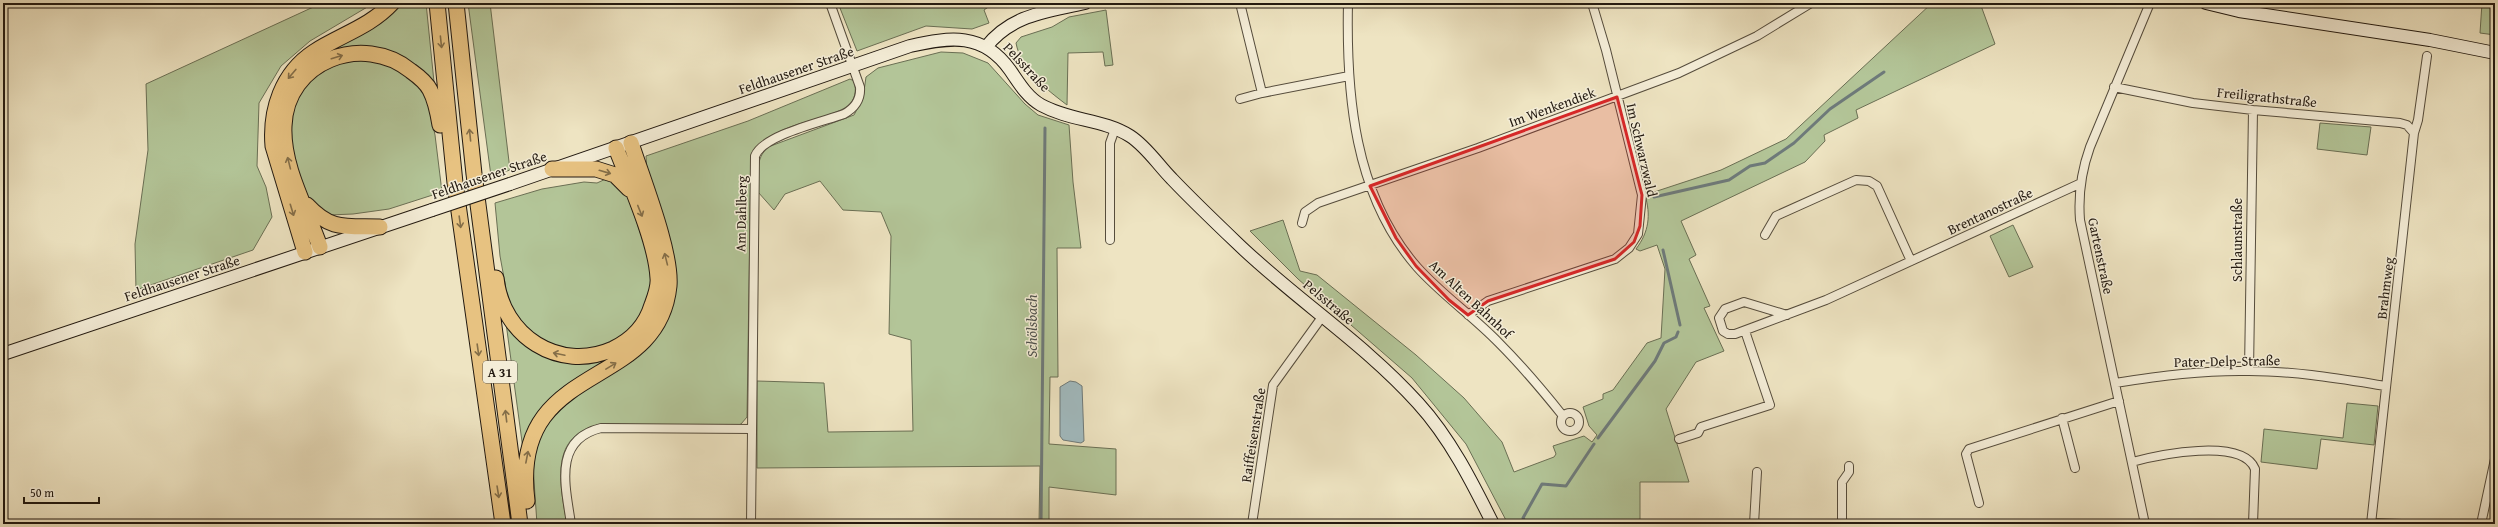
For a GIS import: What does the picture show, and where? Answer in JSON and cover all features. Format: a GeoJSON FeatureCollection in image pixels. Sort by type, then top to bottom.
{"type":"FeatureCollection","features":[{"type":"Feature","properties":{"kind":"highway"},"geometry":{"type":"LineString","coordinates":[[305,252],[273,146],[271,131],[275,105],[286,82],[313,53],[361,27],[384,12],[392,3]]}},
{"type":"Feature","properties":{"kind":"highway","name":"A 31"},"geometry":{"type":"LineString","coordinates":[[437,3],[455,183],[503,524]]}},
{"type":"Feature","properties":{"kind":"highway","name":"A 31"},"geometry":{"type":"LineString","coordinates":[[456,3],[474,174],[520,524]]}},
{"type":"Feature","properties":{"kind":"highway"},"geometry":{"type":"LineString","coordinates":[[320,247],[290,167],[286,150],[284,127],[285,113],[304,77],[322,63],[349,53],[374,53],[394,59],[422,78],[430,90],[437,107],[444,152],[455,183]]}},
{"type":"Feature","properties":{"kind":"highway"},"geometry":{"type":"LineString","coordinates":[[529,524],[525,471],[526,457],[538,425],[550,408],[563,396],[638,348],[658,321],[667,298],[668,264],[631,143]]}},
{"type":"Feature","properties":{"kind":"highway"},"geometry":{"type":"LineString","coordinates":[[474,174],[488,218],[497,287],[513,325],[538,347],[553,353],[573,357],[591,356],[622,345],[637,333],[649,315],[658,279],[642,215],[616,148]]}},
{"type":"Feature","properties":{"kind":"highway"},"geometry":{"type":"LineString","coordinates":[[552,169],[596,169],[615,175],[633,193]]}},
{"type":"Feature","properties":{"kind":"highway"},"geometry":{"type":"LineString","coordinates":[[303,199],[320,218],[326,222],[348,227],[380,227]]}},
{"type":"Feature","properties":{"kind":"main road"},"geometry":{"type":"LineString","coordinates":[[986,47],[997,33],[1013,22],[1085,3]]}},
{"type":"Feature","properties":{"kind":"main road"},"geometry":{"type":"LineString","coordinates":[[2206,3],[2239,11],[2430,40],[2495,53]]}},
{"type":"Feature","properties":{"kind":"main road","name":"Feldhausener Straße"},"geometry":{"type":"LineString","coordinates":[[3,354],[631,143],[910,46],[943,38],[968,40],[986,47]]}},
{"type":"Feature","properties":{"kind":"main road","name":"Pelsstraße"},"geometry":{"type":"LineString","coordinates":[[986,47],[996,54],[1023,89],[1039,104],[1064,116],[1105,124],[1130,136],[1148,152],[1170,177],[1239,245],[1322,317],[1383,367],[1419,404],[1445,438],[1493,524]]}},
{"type":"Feature","properties":{"kind":"street","name":"Am Dahlberg"},"geometry":{"type":"LineString","coordinates":[[751,524],[755,156],[759,149],[771,140],[851,110],[859,100],[861,93],[853,66],[830,3]]}},
{"type":"Feature","properties":{"kind":"street"},"geometry":{"type":"LineString","coordinates":[[1240,3],[1262,93]]}},
{"type":"Feature","properties":{"kind":"street","name":"Am Alten Bahnhof"},"geometry":{"type":"LineString","coordinates":[[1348,3],[1349,76],[1353,118],[1370,186],[1396,238],[1416,266],[1449,300],[1468,315],[1509,353],[1563,416]]}},
{"type":"Feature","properties":{"kind":"street","name":"Im Schwarzwald"},"geometry":{"type":"LineString","coordinates":[[1468,315],[1488,301],[1615,259],[1634,242],[1640,226],[1642,195],[1592,3]]}},
{"type":"Feature","properties":{"kind":"street","name":"Im Wenkendiek"},"geometry":{"type":"LineString","coordinates":[[1302,223],[1305,212],[1318,203],[1370,186],[1617,97],[1679,73],[1732,49],[1811,3]]}},
{"type":"Feature","properties":{"kind":"street","name":"Gartenstraße"},"geometry":{"type":"LineString","coordinates":[[2145,524],[2080,220],[2080,184],[2090,147],[2150,3]]}},
{"type":"Feature","properties":{"kind":"street","name":"Brahmweg"},"geometry":{"type":"LineString","coordinates":[[2371,523],[2414,133],[2418,120],[2427,56]]}},
{"type":"Feature","properties":{"kind":"street"},"geometry":{"type":"LineString","coordinates":[[1240,99],[1262,93],[1349,76]]}},
{"type":"Feature","properties":{"kind":"street","name":"Freiligrathstraße"},"geometry":{"type":"LineString","coordinates":[[2114,87],[2193,103],[2400,123],[2407,125],[2414,133]]}},
{"type":"Feature","properties":{"kind":"street","name":"Schlaunstraße"},"geometry":{"type":"LineString","coordinates":[[2248,371],[2253,110]]}},
{"type":"Feature","properties":{"kind":"street"},"geometry":{"type":"LineString","coordinates":[[1110,240],[1110,143],[1115,129]]}},
{"type":"Feature","properties":{"kind":"street"},"geometry":{"type":"LineString","coordinates":[[1765,235],[1776,216],[1856,180],[1869,181],[1877,186],[1911,262]]}},
{"type":"Feature","properties":{"kind":"street","name":"Brentanostraße"},"geometry":{"type":"LineString","coordinates":[[1787,315],[1744,302],[1737,303],[1720,313],[1719,324],[1723,331],[1735,334],[1746,331],[1826,300],[2080,184]]}},
{"type":"Feature","properties":{"kind":"street","name":"Raiffeisenstraße"},"geometry":{"type":"LineString","coordinates":[[1252,524],[1273,385],[1322,317]]}},
{"type":"Feature","properties":{"kind":"street"},"geometry":{"type":"LineString","coordinates":[[1678,439],[1698,433],[1701,427],[1770,405],[1746,331]]}},
{"type":"Feature","properties":{"kind":"street","name":"Pater-Delp-Straße"},"geometry":{"type":"LineString","coordinates":[[2115,382],[2179,374],[2248,371],[2311,375],[2386,386]]}},
{"type":"Feature","properties":{"kind":"street"},"geometry":{"type":"LineString","coordinates":[[1980,503],[1966,454],[1969,449],[2119,401]]}},
{"type":"Feature","properties":{"kind":"street"},"geometry":{"type":"LineString","coordinates":[[2062,418],[2075,468]]}},
{"type":"Feature","properties":{"kind":"street"},"geometry":{"type":"LineString","coordinates":[[571,524],[565,483],[565,468],[572,447],[587,433],[601,428],[752,429]]}},
{"type":"Feature","properties":{"kind":"street"},"geometry":{"type":"LineString","coordinates":[[2132,462],[2168,453],[2207,451],[2244,456],[2252,461],[2254,469],[2253,524]]}},
{"type":"Feature","properties":{"kind":"street"},"geometry":{"type":"LineString","coordinates":[[2481,524],[2495,459]]}},
{"type":"Feature","properties":{"kind":"street"},"geometry":{"type":"LineString","coordinates":[[1842,524],[1842,482],[1849,472],[1849,466]]}},
{"type":"Feature","properties":{"kind":"street"},"geometry":{"type":"LineString","coordinates":[[1754,524],[1757,472]]}},
{"type":"Feature","properties":{"kind":"street"},"geometry":{"type":"LineString","coordinates":[[2371,523],[2402,524]]}},
{"type":"Feature","properties":{"kind":"highlighted area"},"geometry":{"type":"Polygon","coordinates":[[[1617,97],[1642,195],[1640,226],[1634,242],[1615,259],[1488,301],[1468,315],[1449,300],[1416,266],[1396,238],[1370,186],[1617,97]]]}},
{"type":"Feature","properties":{"kind":"green space"},"geometry":{"type":"Polygon","coordinates":[[[322,3],[374,3],[310,41],[281,66],[259,103],[257,166],[266,187],[272,217],[253,250],[136,290],[135,244],[148,150],[146,84],[322,3]]]}},
{"type":"Feature","properties":{"kind":"green space"},"geometry":{"type":"Polygon","coordinates":[[[399,3],[426,3],[435,92],[418,71],[401,58],[375,49],[356,48],[337,53],[320,61],[305,73],[292,88],[284,105],[279,125],[280,151],[293,193],[309,232],[304,234],[281,164],[277,140],[277,118],[282,96],[294,76],[315,57],[369,26],[399,3]]]}},
{"type":"Feature","properties":{"kind":"green space"},"geometry":{"type":"Polygon","coordinates":[[[468,3],[490,3],[510,170],[491,176],[468,3]]]}},
{"type":"Feature","properties":{"kind":"green space"},"geometry":{"type":"Polygon","coordinates":[[[838,3],[994,3],[984,10],[989,23],[972,29],[926,26],[857,51],[838,3]]]}},
{"type":"Feature","properties":{"kind":"green space"},"geometry":{"type":"Polygon","coordinates":[[[1932,3],[1980,3],[1995,44],[1856,110],[1858,118],[1824,135],[1825,141],[1805,162],[1681,221],[1696,255],[1689,259],[1710,306],[1704,308],[1724,351],[1696,362],[1666,409],[1689,482],[1640,482],[1640,524],[1508,524],[1466,444],[1412,378],[1298,279],[1250,231],[1283,220],[1300,271],[1317,275],[1416,355],[1464,398],[1502,442],[1514,472],[1554,457],[1556,454],[1553,446],[1584,436],[1592,442],[1597,435],[1589,426],[1583,407],[1603,399],[1603,394],[1613,390],[1647,343],[1661,338],[1665,269],[1657,245],[1640,251],[1636,249],[1644,236],[1648,223],[1648,209],[1645,195],[1721,170],[1786,139],[1932,3]]]}},
{"type":"Feature","properties":{"kind":"green space"},"geometry":{"type":"Polygon","coordinates":[[[2482,3],[2495,3],[2495,35],[2480,33],[2482,3]]]}},
{"type":"Feature","properties":{"kind":"green space"},"geometry":{"type":"Polygon","coordinates":[[[1106,10],[1113,65],[1105,66],[1103,52],[1068,53],[1067,105],[1043,85],[1029,70],[1023,62],[1016,43],[1021,37],[1052,27],[1069,17],[1106,10]]]}},
{"type":"Feature","properties":{"kind":"green space"},"geometry":{"type":"Polygon","coordinates":[[[941,52],[963,53],[988,63],[1025,104],[1038,115],[1069,125],[1073,182],[1081,248],[1057,248],[1058,377],[1050,377],[1049,444],[1116,449],[1116,495],[1049,487],[1049,524],[1039,524],[1040,466],[757,468],[757,381],[824,383],[828,432],[913,431],[911,340],[889,334],[891,236],[881,212],[843,210],[820,181],[785,194],[774,210],[758,192],[758,168],[761,157],[768,147],[854,115],[863,98],[866,77],[878,68],[941,52]]]}},
{"type":"Feature","properties":{"kind":"green space"},"geometry":{"type":"Polygon","coordinates":[[[356,57],[400,67],[426,93],[435,135],[442,192],[389,209],[353,214],[329,215],[310,204],[288,145],[293,103],[300,89],[321,69],[356,57]]]}},
{"type":"Feature","properties":{"kind":"green space"},"geometry":{"type":"Polygon","coordinates":[[[850,79],[854,81],[855,92],[854,99],[850,105],[835,113],[782,130],[760,145],[751,156],[747,417],[741,424],[736,426],[602,424],[585,430],[573,438],[565,449],[562,463],[562,493],[567,524],[537,524],[532,452],[553,412],[657,332],[646,156],[748,121],[850,79]]]}},
{"type":"Feature","properties":{"kind":"green space"},"geometry":{"type":"Polygon","coordinates":[[[2320,123],[2371,127],[2367,155],[2317,149],[2320,123]]]}},
{"type":"Feature","properties":{"kind":"green space"},"geometry":{"type":"Polygon","coordinates":[[[608,178],[623,189],[628,197],[650,261],[652,286],[647,307],[623,338],[590,353],[539,343],[509,305],[500,256],[495,203],[542,189],[584,182],[597,183],[608,178]]]}},
{"type":"Feature","properties":{"kind":"green space"},"geometry":{"type":"Polygon","coordinates":[[[2013,225],[2033,267],[2009,277],[1990,236],[2013,225]]]}},
{"type":"Feature","properties":{"kind":"green space"},"geometry":{"type":"Polygon","coordinates":[[[506,323],[530,347],[621,351],[581,377],[523,449],[506,323]]]}},
{"type":"Feature","properties":{"kind":"green space"},"geometry":{"type":"Polygon","coordinates":[[[2347,403],[2378,406],[2374,445],[2321,439],[2317,469],[2261,462],[2264,429],[2343,438],[2347,403]]]}},
{"type":"Feature","properties":{"kind":"water"},"geometry":{"type":"Polygon","coordinates":[[[1070,381],[1076,382],[1082,386],[1084,441],[1081,443],[1063,440],[1060,436],[1060,387],[1070,381]]]}},
{"type":"Feature","properties":{"kind":"waterway"},"geometry":{"type":"LineString","coordinates":[[1654,197],[1729,180],[1750,166],[1765,163],[1794,143],[1830,109],[1884,72]]}},
{"type":"Feature","properties":{"kind":"waterway","name":"Schölsbach"},"geometry":{"type":"LineString","coordinates":[[1041,524],[1045,128]]}},
{"type":"Feature","properties":{"kind":"waterway"},"geometry":{"type":"LineString","coordinates":[[1663,250],[1680,325]]}},
{"type":"Feature","properties":{"kind":"waterway"},"geometry":{"type":"LineString","coordinates":[[1598,438],[1655,361],[1664,343],[1676,337],[1678,332]]}},
{"type":"Feature","properties":{"kind":"waterway"},"geometry":{"type":"LineString","coordinates":[[1527,524],[1523,518],[1542,484],[1566,486],[1594,444]]}}]}
